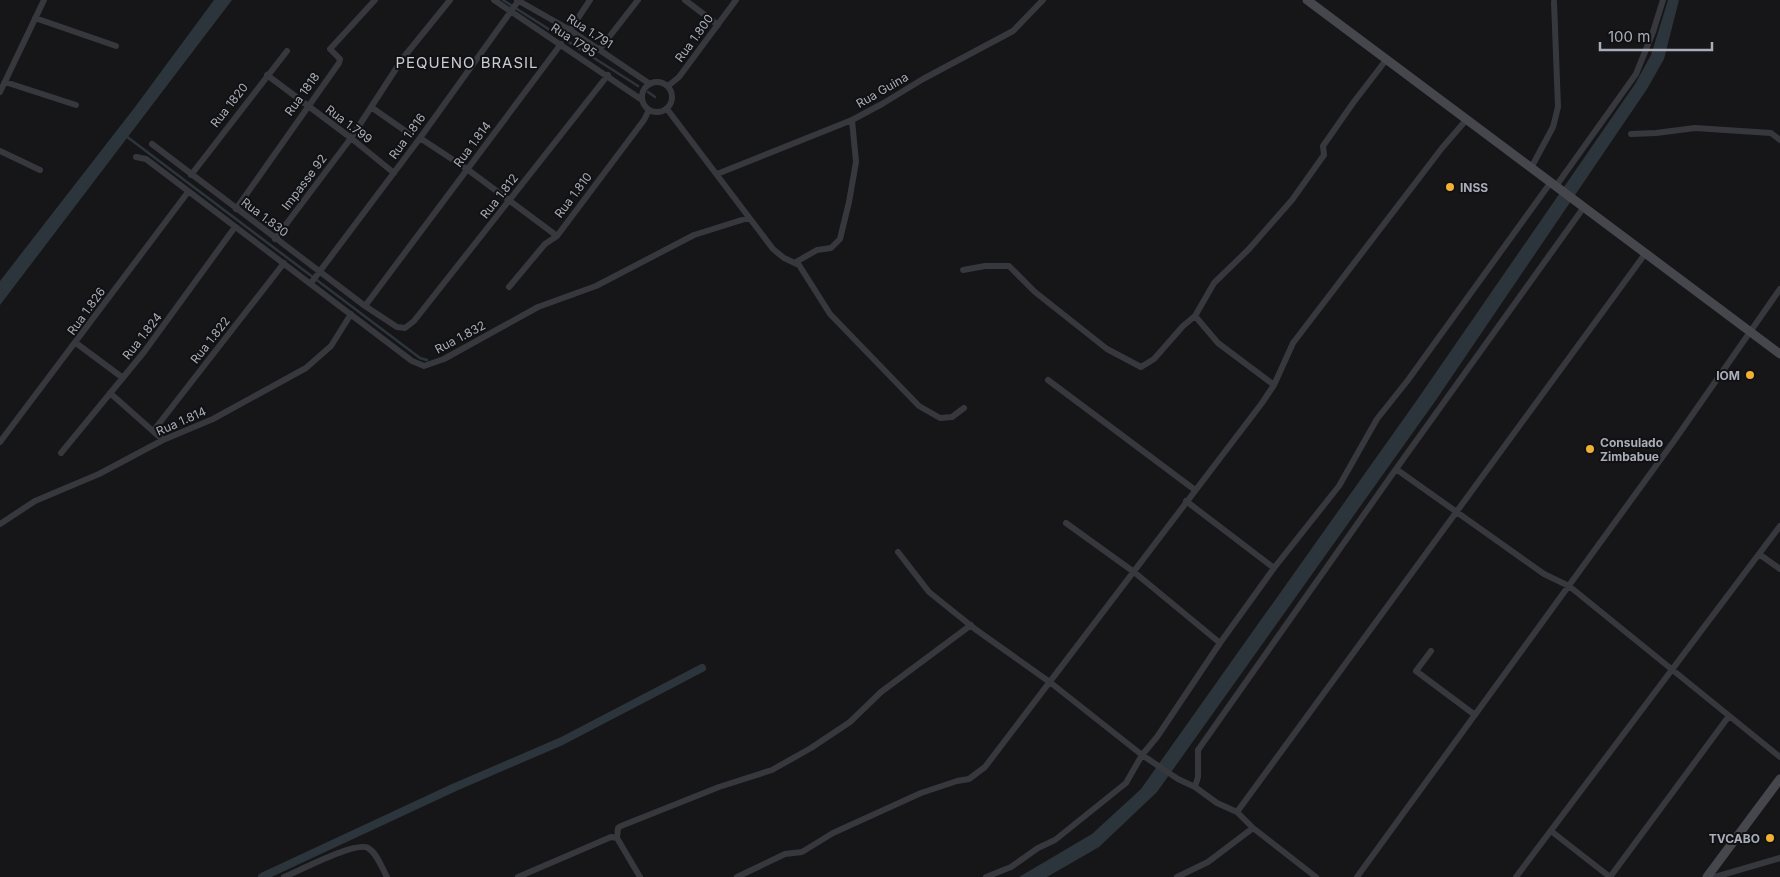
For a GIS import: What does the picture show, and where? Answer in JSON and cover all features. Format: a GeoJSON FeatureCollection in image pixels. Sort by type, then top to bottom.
{"type":"FeatureCollection","features":[{"type":"Feature","properties":{"kind":"street"},"geometry":{"type":"LineString","coordinates":[[0,92],[44,0]]}},
{"type":"Feature","properties":{"kind":"street","name":"Rua 1818"},"geometry":{"type":"LineString","coordinates":[[236,209],[339,63],[340,59],[330,50],[375,0]]}},
{"type":"Feature","properties":{"kind":"street","name":"Impasse 92"},"geometry":{"type":"LineString","coordinates":[[276,239],[351,138],[403,58],[450,0]]}},
{"type":"Feature","properties":{"kind":"street","name":"Rua 1795"},"geometry":{"type":"LineString","coordinates":[[494,0],[511,13],[608,75],[642,100]]}},
{"type":"Feature","properties":{"kind":"street","name":"Rua 1.816"},"geometry":{"type":"LineString","coordinates":[[311,283],[420,138],[511,13],[518,0]]}},
{"type":"Feature","properties":{"kind":"street","name":"Rua 1.791"},"geometry":{"type":"LineString","coordinates":[[518,0],[570,30],[650,84]]}},
{"type":"Feature","properties":{"kind":"street"},"geometry":{"type":"LineString","coordinates":[[570,30],[590,0]]}},
{"type":"Feature","properties":{"kind":"street"},"geometry":{"type":"LineString","coordinates":[[599,50],[638,0]]}},
{"type":"Feature","properties":{"kind":"street"},"geometry":{"type":"LineString","coordinates":[[685,0],[718,25]]}},
{"type":"Feature","properties":{"kind":"street","name":"Rua 1.800"},"geometry":{"type":"LineString","coordinates":[[668,86],[679,77],[736,0]]}},
{"type":"Feature","properties":{"kind":"street","name":"Rua Guina"},"geometry":{"type":"LineString","coordinates":[[717,174],[852,120],[1013,31],[1043,0]]}},
{"type":"Feature","properties":{"kind":"street"},"geometry":{"type":"LineString","coordinates":[[1307,0],[1780,354]]}},
{"type":"Feature","properties":{"kind":"street"},"geometry":{"type":"LineString","coordinates":[[986,877],[1011,867],[1038,848],[1055,840],[1126,783],[1142,755],[1157,737],[1220,643],[1274,568],[1339,486],[1377,419],[1556,186],[1636,74],[1653,32],[1663,0]]}},
{"type":"Feature","properties":{"kind":"street"},"geometry":{"type":"LineString","coordinates":[[1531,168],[1553,127],[1558,107],[1554,2]]}},
{"type":"Feature","properties":{"kind":"street"},"geometry":{"type":"LineString","coordinates":[[35,18],[116,46]]}},
{"type":"Feature","properties":{"kind":"street","name":"Rua 1.814"},"geometry":{"type":"LineString","coordinates":[[365,306],[561,44]]}},
{"type":"Feature","properties":{"kind":"street","name":"Rua 1820"},"geometry":{"type":"LineString","coordinates":[[191,174],[287,51]]}},
{"type":"Feature","properties":{"kind":"street"},"geometry":{"type":"LineString","coordinates":[[964,270],[985,266],[1009,266],[1035,292],[1107,349],[1141,367],[1154,359],[1183,326],[1195,316],[1214,283],[1292,200],[1324,155],[1324,146],[1353,103],[1386,60]]}},
{"type":"Feature","properties":{"kind":"street","name":"Rua 1.799"},"geometry":{"type":"LineString","coordinates":[[267,75],[394,173]]}},
{"type":"Feature","properties":{"kind":"street","name":"Rua 1.812"},"geometry":{"type":"LineString","coordinates":[[405,328],[414,322],[608,75]]}},
{"type":"Feature","properties":{"kind":"street"},"geometry":{"type":"LineString","coordinates":[[5,82],[76,105]]}},
{"type":"Feature","properties":{"kind":"street"},"geometry":{"type":"LineString","coordinates":[[656,82],[668,86],[672,96],[667,110],[654,113],[649,110],[642,100],[645,88],[656,82]]}},
{"type":"Feature","properties":{"kind":"street"},"geometry":{"type":"LineString","coordinates":[[371,107],[411,135]]}},
{"type":"Feature","properties":{"kind":"street","name":"Rua 1.810"},"geometry":{"type":"LineString","coordinates":[[509,288],[545,244],[556,236],[644,120],[649,110]]}},
{"type":"Feature","properties":{"kind":"street"},"geometry":{"type":"LineString","coordinates":[[667,110],[773,249],[784,258],[796,262],[830,314],[919,406],[940,418],[952,416],[964,408]]}},
{"type":"Feature","properties":{"kind":"street"},"geometry":{"type":"LineString","coordinates":[[737,877],[785,854],[802,852],[833,833],[921,793],[976,775],[985,767],[1051,683],[1186,501],[1225,453],[1274,385],[1293,343],[1442,148],[1467,119]]}},
{"type":"Feature","properties":{"kind":"street"},"geometry":{"type":"LineString","coordinates":[[796,262],[817,250],[831,248],[840,238],[856,162],[852,120]]}},
{"type":"Feature","properties":{"kind":"street"},"geometry":{"type":"LineString","coordinates":[[1630,134],[1695,128],[1770,133],[1780,140]]}},
{"type":"Feature","properties":{"kind":"street"},"geometry":{"type":"LineString","coordinates":[[420,138],[467,169],[556,236]]}},
{"type":"Feature","properties":{"kind":"street","name":"Rua 1.830"},"geometry":{"type":"LineString","coordinates":[[152,144],[365,306],[397,327],[405,328]]}},
{"type":"Feature","properties":{"kind":"street"},"geometry":{"type":"LineString","coordinates":[[0,150],[40,170]]}},
{"type":"Feature","properties":{"kind":"street","name":"Rua 1.832"},"geometry":{"type":"LineString","coordinates":[[136,157],[146,159],[412,361],[424,366],[433,364],[538,307],[596,286],[694,235],[748,218]]}},
{"type":"Feature","properties":{"kind":"street","name":"Rua 1.826"},"geometry":{"type":"LineString","coordinates":[[0,442],[188,192]]}},
{"type":"Feature","properties":{"kind":"street"},"geometry":{"type":"LineString","coordinates":[[1195,787],[1198,771],[1196,757],[1202,742],[1582,206]]}},
{"type":"Feature","properties":{"kind":"street","name":"Rua 1.824"},"geometry":{"type":"LineString","coordinates":[[61,453],[183,301],[235,227]]}},
{"type":"Feature","properties":{"kind":"street"},"geometry":{"type":"LineString","coordinates":[[1238,812],[1645,254]]}},
{"type":"Feature","properties":{"kind":"street","name":"Rua 1.822"},"geometry":{"type":"LineString","coordinates":[[154,430],[284,263]]}},
{"type":"Feature","properties":{"kind":"street"},"geometry":{"type":"LineString","coordinates":[[1357,877],[1569,586],[1780,290]]}},
{"type":"Feature","properties":{"kind":"street","name":"Rua 1.814"},"geometry":{"type":"LineString","coordinates":[[0,524],[35,501],[99,474],[163,440],[213,419],[306,368],[331,346],[351,314]]}},
{"type":"Feature","properties":{"kind":"street"},"geometry":{"type":"LineString","coordinates":[[1195,316],[1218,343],[1274,385]]}},
{"type":"Feature","properties":{"kind":"street"},"geometry":{"type":"LineString","coordinates":[[76,343],[123,378]]}},
{"type":"Feature","properties":{"kind":"street"},"geometry":{"type":"LineString","coordinates":[[1048,380],[1195,490]]}},
{"type":"Feature","properties":{"kind":"street"},"geometry":{"type":"LineString","coordinates":[[110,393],[154,430],[163,440]]}},
{"type":"Feature","properties":{"kind":"street"},"geometry":{"type":"LineString","coordinates":[[1396,469],[1544,574],[1569,586],[1670,670],[1780,757]]}},
{"type":"Feature","properties":{"kind":"street"},"geometry":{"type":"LineString","coordinates":[[1186,501],[1274,568]]}},
{"type":"Feature","properties":{"kind":"street"},"geometry":{"type":"LineString","coordinates":[[1066,523],[1134,572],[1220,643]]}},
{"type":"Feature","properties":{"kind":"street"},"geometry":{"type":"LineString","coordinates":[[1516,877],[1780,526]]}},
{"type":"Feature","properties":{"kind":"street"},"geometry":{"type":"LineString","coordinates":[[898,552],[929,592],[970,625],[1051,683],[1142,755],[1178,779],[1195,787],[1217,803],[1238,812],[1253,828],[1316,877]]}},
{"type":"Feature","properties":{"kind":"street"},"geometry":{"type":"LineString","coordinates":[[1759,554],[1780,570]]}},
{"type":"Feature","properties":{"kind":"street"},"geometry":{"type":"LineString","coordinates":[[640,877],[617,838],[618,828],[719,787],[772,770],[811,748],[850,722],[881,692],[970,625]]}},
{"type":"Feature","properties":{"kind":"street"},"geometry":{"type":"LineString","coordinates":[[1431,651],[1416,671],[1475,715]]}},
{"type":"Feature","properties":{"kind":"street"},"geometry":{"type":"LineString","coordinates":[[1550,831],[1610,877],[1729,716]]}},
{"type":"Feature","properties":{"kind":"street"},"geometry":{"type":"LineString","coordinates":[[1707,877],[1780,779]]}},
{"type":"Feature","properties":{"kind":"street"},"geometry":{"type":"LineString","coordinates":[[1177,877],[1208,862],[1253,828]]}},
{"type":"Feature","properties":{"kind":"street"},"geometry":{"type":"LineString","coordinates":[[518,877],[611,837],[617,838]]}},
{"type":"Feature","properties":{"kind":"street"},"geometry":{"type":"LineString","coordinates":[[284,877],[351,848],[363,846],[370,849],[387,877]]}},
{"type":"Feature","properties":{"kind":"street"},"geometry":{"type":"LineString","coordinates":[[1715,877],[1780,858]]}},
{"type":"Feature","properties":{"kind":"shaded area"},"geometry":{"type":"Polygon","coordinates":[[[214,0],[232,0],[0,305],[0,281],[135,107],[214,0]]]}},
{"type":"Feature","properties":{"kind":"shaded area"},"geometry":{"type":"Polygon","coordinates":[[[1668,0],[1679,0],[1664,59],[1647,89],[1436,400],[1157,792],[1099,847],[1047,877],[1019,877],[1092,834],[1141,789],[1417,400],[1635,84],[1651,55],[1668,0]]]}},
{"type":"Feature","properties":{"kind":"waterway"},"geometry":{"type":"LineString","coordinates":[[503,0],[638,86]]}},
{"type":"Feature","properties":{"kind":"waterway"},"geometry":{"type":"LineString","coordinates":[[648,92],[655,97]]}},
{"type":"Feature","properties":{"kind":"waterway"},"geometry":{"type":"LineString","coordinates":[[126,136],[420,358],[427,360]]}},
{"type":"Feature","properties":{"kind":"waterway"},"geometry":{"type":"LineString","coordinates":[[262,877],[453,788],[562,741],[702,668]]}},
{"type":"Feature","properties":{"kind":"place","name":"INSS"},"geometry":{"type":"Point","coordinates":[1450,187]}},
{"type":"Feature","properties":{"kind":"place","name":"IOM"},"geometry":{"type":"Point","coordinates":[1750,375]}},
{"type":"Feature","properties":{"kind":"place","name":"Consulado Zimbabue"},"geometry":{"type":"Point","coordinates":[1590,449]}},
{"type":"Feature","properties":{"kind":"place","name":"TVCABO"},"geometry":{"type":"Point","coordinates":[1770,838]}},
{"type":"Feature","properties":{"kind":"district","name":"PEQUENO BRASIL"},"geometry":{"type":"Point","coordinates":[467,62]}}]}
